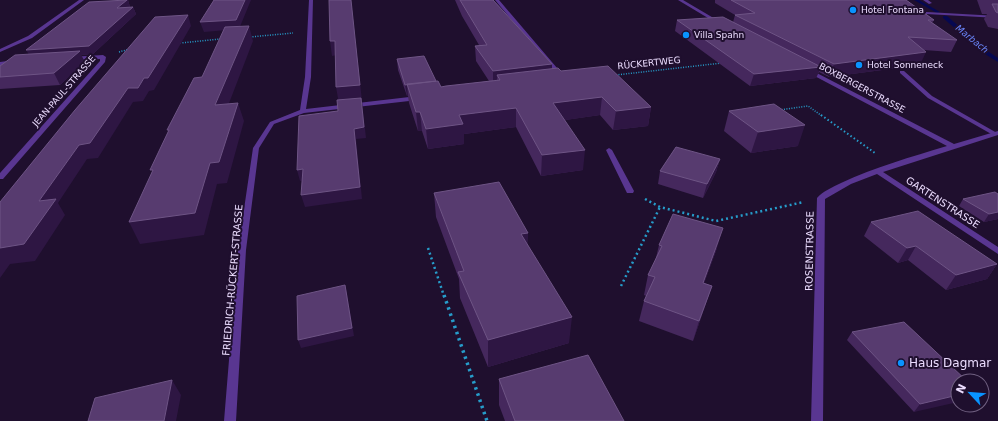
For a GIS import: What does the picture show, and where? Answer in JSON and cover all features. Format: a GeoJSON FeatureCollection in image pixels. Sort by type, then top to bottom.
{"type":"FeatureCollection","features":[{"type":"Feature","properties":{"kind":"street"},"geometry":{"type":"LineString","coordinates":[[0,52],[30,37],[82,0]]}},
{"type":"Feature","properties":{"kind":"street"},"geometry":{"type":"LineString","coordinates":[[311,0],[308,77],[303,111],[426,97]]}},
{"type":"Feature","properties":{"kind":"street"},"geometry":{"type":"LineString","coordinates":[[497,0],[566,81],[559,82]]}},
{"type":"Feature","properties":{"kind":"street"},"geometry":{"type":"LineString","coordinates":[[680,0],[725,26]]}},
{"type":"Feature","properties":{"kind":"street"},"geometry":{"type":"LineString","coordinates":[[924,0],[930,3]]}},
{"type":"Feature","properties":{"kind":"street"},"geometry":{"type":"LineString","coordinates":[[927,13],[998,17]]}},
{"type":"Feature","properties":{"kind":"street","name":"JEAN-PAUL-STRASSE"},"geometry":{"type":"LineString","coordinates":[[0,178],[103,61],[103,57],[66,58]]}},
{"type":"Feature","properties":{"kind":"street"},"geometry":{"type":"LineString","coordinates":[[0,64],[22,62]]}},
{"type":"Feature","properties":{"kind":"street","name":"BOXBERGERSTRASSE"},"geometry":{"type":"LineString","coordinates":[[803,68],[952,146]]}},
{"type":"Feature","properties":{"kind":"street"},"geometry":{"type":"LineString","coordinates":[[902,72],[930,97],[996,134]]}},
{"type":"Feature","properties":{"kind":"street","name":"FRIEDRICH-RÜCKERT-STRASSE"},"geometry":{"type":"LineString","coordinates":[[230,421],[242,250],[256,148],[272,123],[303,111]]}},
{"type":"Feature","properties":{"kind":"street","name":"ROSENSTRASSE"},"geometry":{"type":"LineString","coordinates":[[817,421],[821,198],[838,186],[952,146],[996,134]]}},
{"type":"Feature","properties":{"kind":"street"},"geometry":{"type":"LineString","coordinates":[[609,150],[630,191]]}},
{"type":"Feature","properties":{"kind":"street","name":"GARTENSTRASSE"},"geometry":{"type":"LineString","coordinates":[[877,172],[998,251]]}},
{"type":"Feature","properties":{"kind":"path"},"geometry":{"type":"LineString","coordinates":[[246,37],[309,32]]}},
{"type":"Feature","properties":{"kind":"path"},"geometry":{"type":"LineString","coordinates":[[175,43],[222,39]]}},
{"type":"Feature","properties":{"kind":"path"},"geometry":{"type":"LineString","coordinates":[[127,50],[133,49]]}},
{"type":"Feature","properties":{"kind":"path","name":"RÜCKERTWEG"},"geometry":{"type":"LineString","coordinates":[[614,76],[728,62]]}},
{"type":"Feature","properties":{"kind":"path"},"geometry":{"type":"LineString","coordinates":[[778,110],[808,106],[894,166]]}},
{"type":"Feature","properties":{"kind":"path"},"geometry":{"type":"LineString","coordinates":[[630,191],[660,207],[716,221],[821,198]]}},
{"type":"Feature","properties":{"kind":"path"},"geometry":{"type":"LineString","coordinates":[[621,286],[660,207]]}},
{"type":"Feature","properties":{"kind":"path"},"geometry":{"type":"LineString","coordinates":[[428,248],[487,421]]}},
{"type":"Feature","properties":{"kind":"building"},"geometry":{"type":"Polygon","coordinates":[[[127,0],[117,8],[133,7],[89,46],[26,50],[89,2],[127,0]]]}},
{"type":"Feature","properties":{"kind":"building"},"geometry":{"type":"Polygon","coordinates":[[[214,0],[245,0],[236,20],[200,22],[214,0]]]}},
{"type":"Feature","properties":{"kind":"building"},"geometry":{"type":"Polygon","coordinates":[[[329,0],[351,0],[360,85],[336,87],[335,41],[330,41],[329,0]]]}},
{"type":"Feature","properties":{"kind":"building"},"geometry":{"type":"Polygon","coordinates":[[[460,0],[493,0],[552,64],[493,71],[475,46],[487,45],[460,0]]]}},
{"type":"Feature","properties":{"kind":"building"},"geometry":{"type":"Polygon","coordinates":[[[731,0],[906,0],[934,20],[928,20],[957,40],[908,37],[926,52],[834,64],[735,15],[755,13],[731,0]]]}},
{"type":"Feature","properties":{"kind":"building"},"geometry":{"type":"Polygon","coordinates":[[[992,4],[998,4],[998,13],[996,12],[992,4]]]}},
{"type":"Feature","properties":{"kind":"building"},"geometry":{"type":"Polygon","coordinates":[[[188,15],[148,78],[144,78],[138,88],[128,88],[90,143],[79,145],[39,201],[56,199],[24,244],[0,248],[0,202],[75,110],[155,17],[188,15]]]}},
{"type":"Feature","properties":{"kind":"building"},"geometry":{"type":"Polygon","coordinates":[[[723,17],[821,67],[754,74],[677,20],[723,17]]]}},
{"type":"Feature","properties":{"kind":"building"},"geometry":{"type":"Polygon","coordinates":[[[249,26],[215,105],[238,103],[219,162],[210,163],[195,213],[129,222],[153,170],[150,170],[169,130],[167,130],[194,78],[202,77],[225,27],[249,26]]]}},
{"type":"Feature","properties":{"kind":"building"},"geometry":{"type":"Polygon","coordinates":[[[80,51],[54,73],[0,77],[0,66],[15,55],[80,51]]]}},
{"type":"Feature","properties":{"kind":"building"},"geometry":{"type":"Polygon","coordinates":[[[424,56],[436,81],[405,85],[397,59],[424,56]]]}},
{"type":"Feature","properties":{"kind":"building"},"geometry":{"type":"Polygon","coordinates":[[[608,66],[651,107],[616,111],[602,97],[553,103],[585,150],[542,155],[516,108],[459,115],[463,124],[426,129],[420,112],[416,112],[407,84],[438,81],[441,87],[500,80],[497,75],[558,68],[561,71],[608,66]]]}},
{"type":"Feature","properties":{"kind":"building"},"geometry":{"type":"Polygon","coordinates":[[[361,98],[364,127],[354,129],[360,187],[301,195],[303,169],[297,170],[299,116],[338,111],[337,100],[361,98]]]}},
{"type":"Feature","properties":{"kind":"building"},"geometry":{"type":"Polygon","coordinates":[[[774,104],[805,125],[758,132],[729,111],[774,104]]]}},
{"type":"Feature","properties":{"kind":"building"},"geometry":{"type":"Polygon","coordinates":[[[676,147],[720,159],[707,184],[660,171],[676,147]]]}},
{"type":"Feature","properties":{"kind":"building"},"geometry":{"type":"Polygon","coordinates":[[[499,182],[528,233],[521,234],[572,317],[488,340],[458,272],[464,271],[434,193],[499,182]]]}},
{"type":"Feature","properties":{"kind":"building"},"geometry":{"type":"Polygon","coordinates":[[[995,192],[998,194],[998,212],[989,214],[963,199],[995,192]]]}},
{"type":"Feature","properties":{"kind":"building"},"geometry":{"type":"Polygon","coordinates":[[[918,211],[997,264],[956,275],[916,246],[907,248],[871,222],[918,211]]]}},
{"type":"Feature","properties":{"kind":"building"},"geometry":{"type":"Polygon","coordinates":[[[673,214],[723,228],[703,283],[712,286],[699,321],[644,301],[655,277],[648,275],[662,246],[659,245],[673,214]]]}},
{"type":"Feature","properties":{"kind":"building"},"geometry":{"type":"Polygon","coordinates":[[[345,285],[352,328],[298,340],[297,296],[345,285]]]}},
{"type":"Feature","properties":{"kind":"building","name":"Haus Dagmar"},"geometry":{"type":"Polygon","coordinates":[[[904,322],[958,373],[950,373],[950,397],[920,404],[852,332],[904,322]]]}},
{"type":"Feature","properties":{"kind":"building"},"geometry":{"type":"Polygon","coordinates":[[[588,355],[624,421],[515,421],[499,379],[588,355]]]}},
{"type":"Feature","properties":{"kind":"building"},"geometry":{"type":"Polygon","coordinates":[[[172,380],[164,421],[88,421],[95,398],[172,380]]]}},
{"type":"Feature","properties":{"kind":"waterway","name":"Marbach"},"geometry":{"type":"LineString","coordinates":[[916,0],[938,12]]}},
{"type":"Feature","properties":{"kind":"waterway","name":"Marbach"},"geometry":{"type":"LineString","coordinates":[[945,17],[987,53],[998,60]]}},
{"type":"Feature","properties":{"kind":"place","name":"Hotel Fontana"},"geometry":{"type":"Point","coordinates":[853,10]}},
{"type":"Feature","properties":{"kind":"place","name":"Villa Spahn"},"geometry":{"type":"Point","coordinates":[686,35]}},
{"type":"Feature","properties":{"kind":"place","name":"Hotel Sonneneck"},"geometry":{"type":"Point","coordinates":[859,65]}},
{"type":"Feature","properties":{"kind":"place","name":"Haus Dagmar"},"geometry":{"type":"Point","coordinates":[901,363]}}]}
